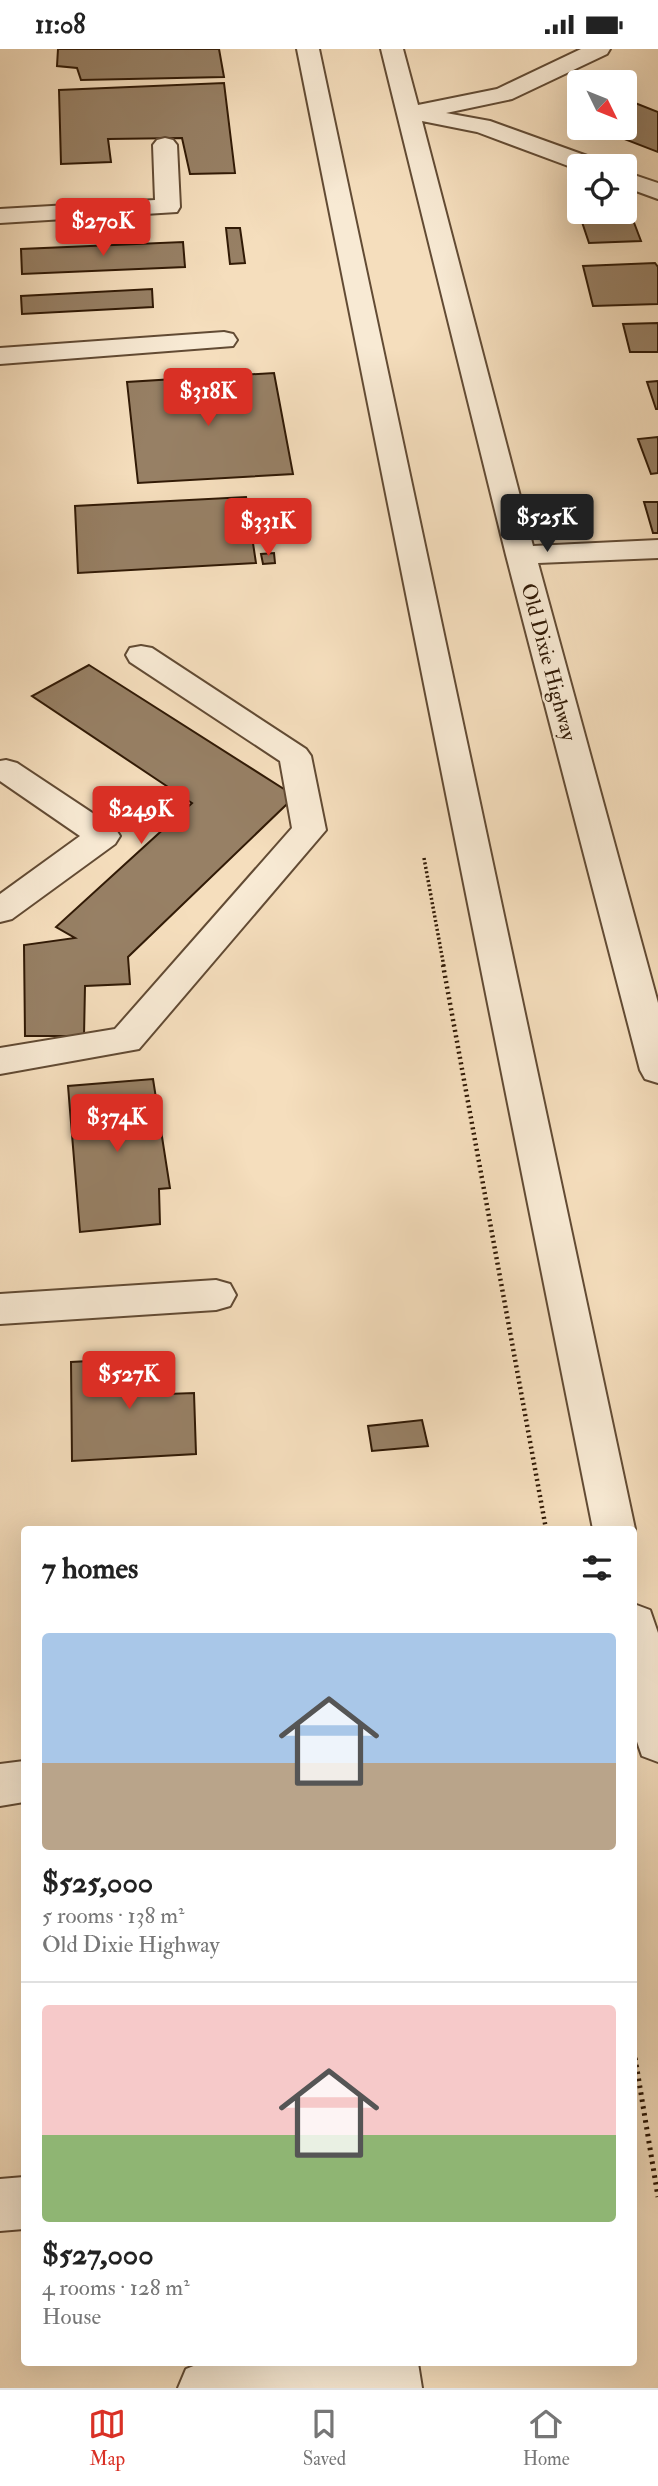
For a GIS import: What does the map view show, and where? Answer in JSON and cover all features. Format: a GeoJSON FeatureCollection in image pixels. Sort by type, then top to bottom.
{"type":"FeatureCollection","features":[{"type":"Feature","properties":{"kind":"street"},"geometry":{"type":"LineString","coordinates":[[308,49],[613,1526]]}},
{"type":"Feature","properties":{"kind":"street","name":"Old Dixie Highway"},"geometry":{"type":"LineString","coordinates":[[392,49],[521,555],[658,1070]]}},
{"type":"Feature","properties":{"kind":"street"},"geometry":{"type":"LineString","coordinates":[[409,114],[504,95],[599,49]]}},
{"type":"Feature","properties":{"kind":"street"},"geometry":{"type":"LineString","coordinates":[[409,114],[482,126],[567,157]]}},
{"type":"Feature","properties":{"kind":"street"},"geometry":{"type":"LineString","coordinates":[[0,216],[168,207],[164,145]]}},
{"type":"Feature","properties":{"kind":"street"},"geometry":{"type":"LineString","coordinates":[[637,184],[658,192]]}},
{"type":"Feature","properties":{"kind":"street"},"geometry":{"type":"LineString","coordinates":[[0,356],[224,341]]}},
{"type":"Feature","properties":{"kind":"street"},"geometry":{"type":"LineString","coordinates":[[521,555],[658,549]]}},
{"type":"Feature","properties":{"kind":"street"},"geometry":{"type":"LineString","coordinates":[[0,1061],[126,1040],[309,830],[295,756],[141,655]]}},
{"type":"Feature","properties":{"kind":"street"},"geometry":{"type":"LineString","coordinates":[[0,911],[103,836],[6,770]]}},
{"type":"Feature","properties":{"kind":"street"},"geometry":{"type":"LineString","coordinates":[[0,1309],[216,1295]]}},
{"type":"Feature","properties":{"kind":"street"},"geometry":{"type":"LineString","coordinates":[[637,1638],[658,1742]]}},
{"type":"Feature","properties":{"kind":"street"},"geometry":{"type":"LineString","coordinates":[[0,1785],[21,1782]]}},
{"type":"Feature","properties":{"kind":"street"},"geometry":{"type":"LineString","coordinates":[[0,2206],[21,2203]]}},
{"type":"Feature","properties":{"kind":"street"},"geometry":{"type":"LineString","coordinates":[[205,2388],[393,2367],[395,2388]]}},
{"type":"Feature","properties":{"kind":"path"},"geometry":{"type":"LineString","coordinates":[[637,2069],[658,2197]]}},
{"type":"Feature","properties":{"kind":"building"},"geometry":{"type":"Polygon","coordinates":[[[58,49],[219,49],[224,77],[81,80],[77,68],[57,66],[58,49]]]}},
{"type":"Feature","properties":{"kind":"building"},"geometry":{"type":"Polygon","coordinates":[[[224,83],[235,173],[190,174],[182,138],[108,139],[111,162],[61,164],[59,90],[224,83]]]}},
{"type":"Feature","properties":{"kind":"building"},"geometry":{"type":"Polygon","coordinates":[[[637,104],[658,112],[658,152],[627,140],[637,140],[637,104]]]}},
{"type":"Feature","properties":{"kind":"building"},"geometry":{"type":"Polygon","coordinates":[[[583,224],[635,224],[641,241],[589,243],[583,224]]]}},
{"type":"Feature","properties":{"kind":"building"},"geometry":{"type":"Polygon","coordinates":[[[226,228],[240,228],[245,263],[230,264],[226,228]]]}},
{"type":"Feature","properties":{"kind":"building"},"geometry":{"type":"Polygon","coordinates":[[[183,242],[185,267],[22,274],[21,249],[183,242]]]}},
{"type":"Feature","properties":{"kind":"building"},"geometry":{"type":"Polygon","coordinates":[[[655,263],[658,267],[658,304],[593,306],[583,266],[655,263]]]}},
{"type":"Feature","properties":{"kind":"building"},"geometry":{"type":"Polygon","coordinates":[[[152,289],[153,307],[22,314],[21,296],[152,289]]]}},
{"type":"Feature","properties":{"kind":"building"},"geometry":{"type":"Polygon","coordinates":[[[658,323],[658,352],[630,352],[623,324],[658,323]]]}},
{"type":"Feature","properties":{"kind":"building"},"geometry":{"type":"Polygon","coordinates":[[[274,373],[293,474],[138,483],[127,382],[274,373]]]}},
{"type":"Feature","properties":{"kind":"building"},"geometry":{"type":"Polygon","coordinates":[[[658,381],[658,409],[656,409],[647,382],[658,381]]]}},
{"type":"Feature","properties":{"kind":"building"},"geometry":{"type":"Polygon","coordinates":[[[658,437],[658,473],[651,474],[638,439],[658,437]]]}},
{"type":"Feature","properties":{"kind":"building"},"geometry":{"type":"Polygon","coordinates":[[[246,497],[256,563],[78,573],[75,506],[246,497]]]}},
{"type":"Feature","properties":{"kind":"building"},"geometry":{"type":"Polygon","coordinates":[[[644,502],[658,502],[658,533],[653,533],[644,502]]]}},
{"type":"Feature","properties":{"kind":"building"},"geometry":{"type":"Polygon","coordinates":[[[274,553],[275,563],[263,564],[261,554],[274,553]]]}},
{"type":"Feature","properties":{"kind":"building"},"geometry":{"type":"Polygon","coordinates":[[[89,665],[287,791],[287,804],[128,957],[130,984],[85,986],[84,1036],[25,1036],[24,945],[75,938],[56,927],[192,803],[32,696],[89,665]]]}},
{"type":"Feature","properties":{"kind":"building"},"geometry":{"type":"Polygon","coordinates":[[[153,1079],[170,1188],[159,1189],[160,1224],[80,1232],[68,1086],[153,1079]]]}},
{"type":"Feature","properties":{"kind":"building"},"geometry":{"type":"Polygon","coordinates":[[[166,1357],[167,1394],[194,1393],[196,1454],[72,1461],[71,1362],[166,1357]]]}},
{"type":"Feature","properties":{"kind":"building"},"geometry":{"type":"Polygon","coordinates":[[[422,1420],[428,1446],[372,1451],[368,1426],[422,1420]]]}}]}
